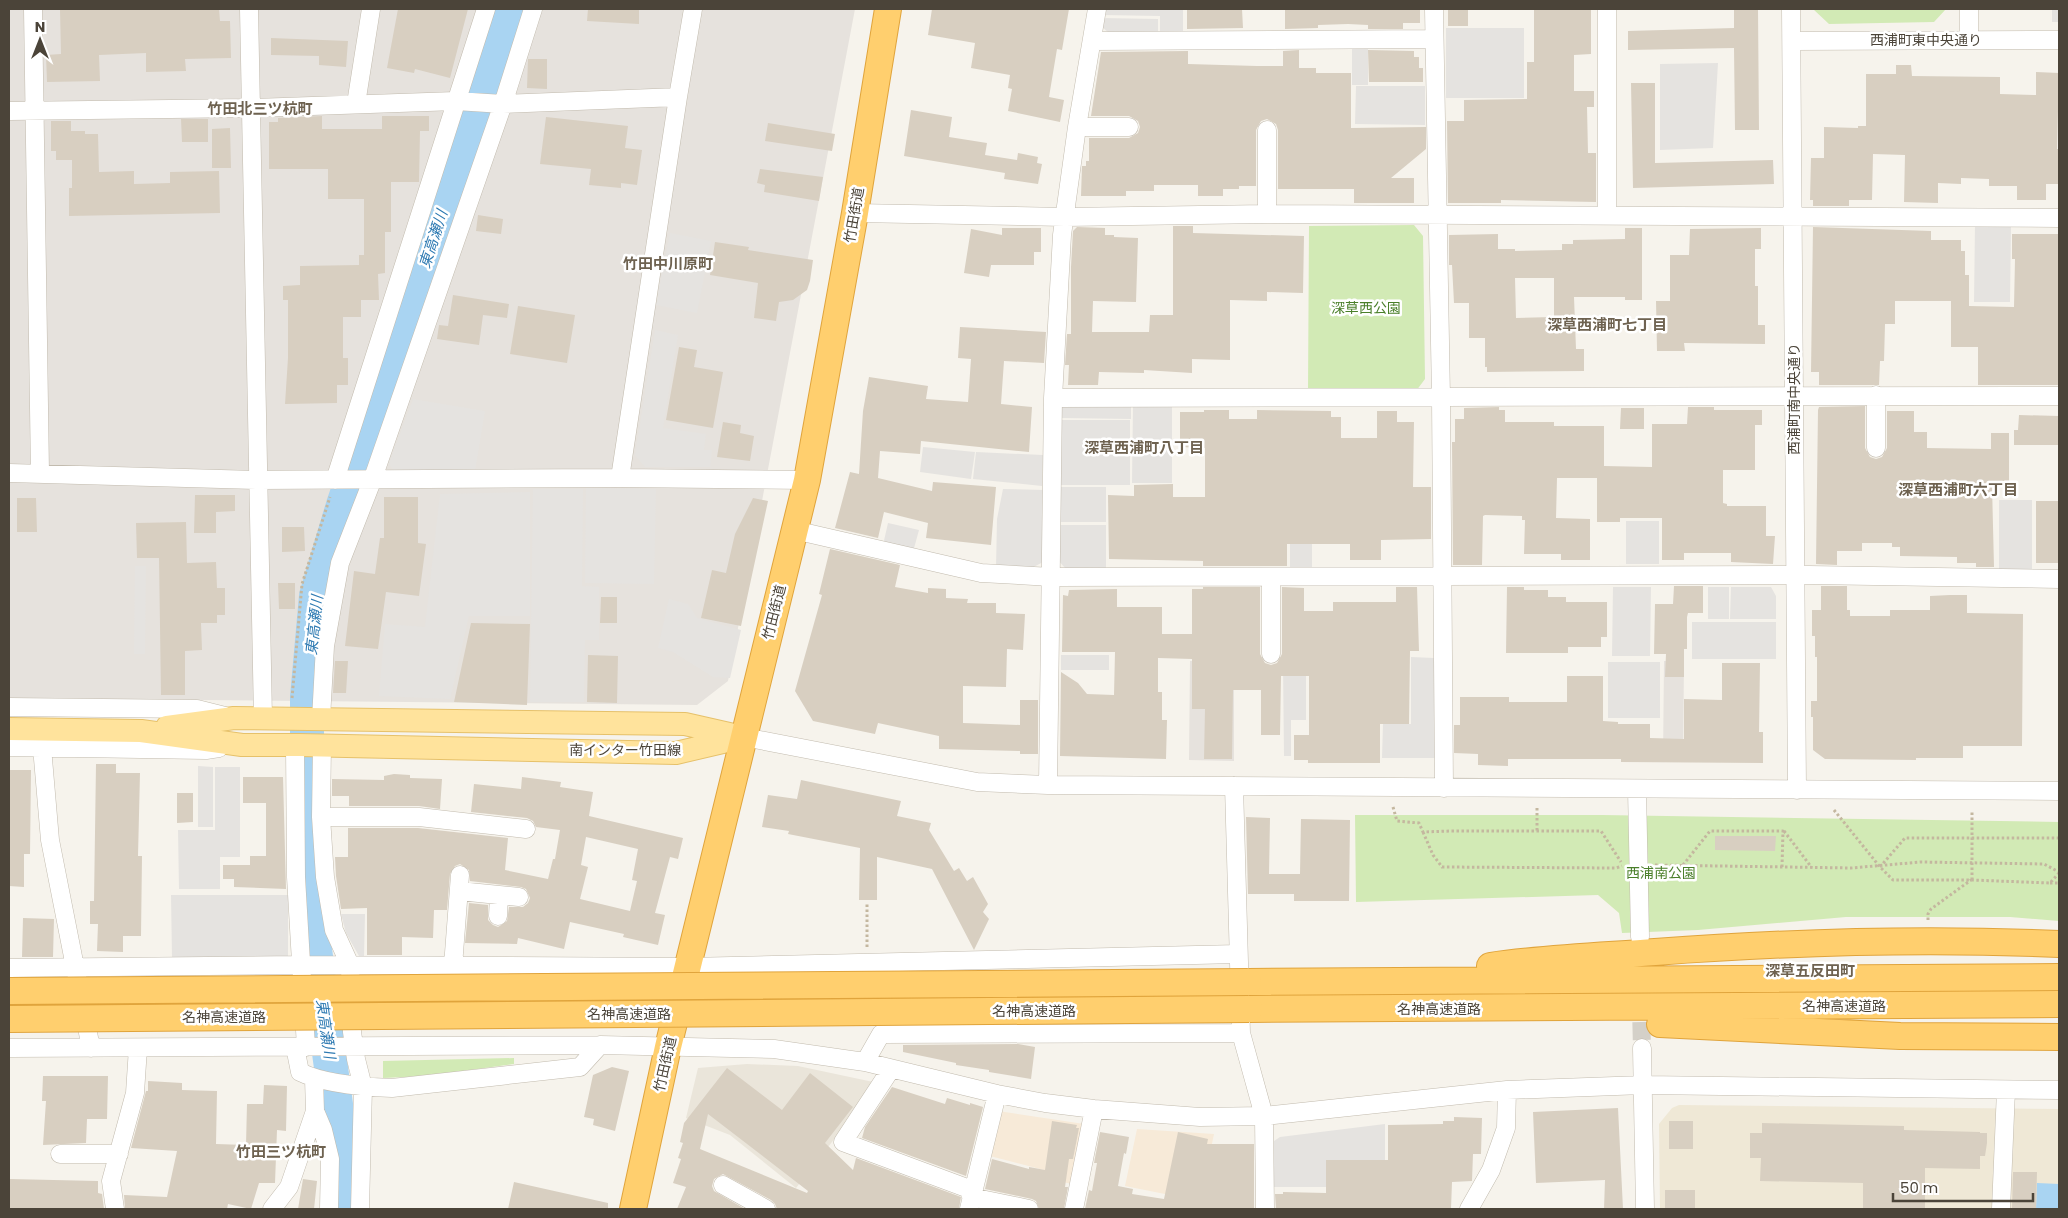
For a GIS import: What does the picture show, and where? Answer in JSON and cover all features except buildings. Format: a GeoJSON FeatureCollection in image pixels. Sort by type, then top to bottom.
{"type":"FeatureCollection","features":[{"type":"Feature","properties":{"kind":"highway","name":"竹田街道"},"geometry":{"type":"LineString","coordinates":[[633,1209],[668,1047],[806,480],[855,213],[888,9]]}},
{"type":"Feature","properties":{"kind":"highway"},"geometry":{"type":"LineString","coordinates":[[1378,981],[1561,958],[1748,944],[1902,942],[2059,944]]}},
{"type":"Feature","properties":{"kind":"highway","name":"名神高速道路"},"geometry":{"type":"LineString","coordinates":[[9,991],[2059,977]]}},
{"type":"Feature","properties":{"kind":"highway","name":"名神高速道路"},"geometry":{"type":"LineString","coordinates":[[9,1019],[1245,1021],[1379,1009],[2059,1004]]}},
{"type":"Feature","properties":{"kind":"highway"},"geometry":{"type":"LineString","coordinates":[[1379,1009],[1900,1036],[2059,1037]]}},
{"type":"Feature","properties":{"kind":"main road","name":"南インター竹田線"},"geometry":{"type":"LineString","coordinates":[[9,729],[140,730],[234,718],[263,718],[293,711],[319,719],[685,724],[744,737]]}},
{"type":"Feature","properties":{"kind":"main road","name":"南インター竹田線"},"geometry":{"type":"LineString","coordinates":[[140,730],[242,746],[308,745],[676,753],[744,737]]}},
{"type":"Feature","properties":{"kind":"street"},"geometry":{"type":"LineString","coordinates":[[33,9],[40,473]]}},
{"type":"Feature","properties":{"kind":"street"},"geometry":{"type":"LineString","coordinates":[[249,9],[263,718]]}},
{"type":"Feature","properties":{"kind":"street"},"geometry":{"type":"LineString","coordinates":[[356,104],[371,9]]}},
{"type":"Feature","properties":{"kind":"street"},"geometry":{"type":"LineString","coordinates":[[337,480],[459,102],[486,9]]}},
{"type":"Feature","properties":{"kind":"street"},"geometry":{"type":"LineString","coordinates":[[319,719],[325,646],[340,563],[533,9]]}},
{"type":"Feature","properties":{"kind":"street"},"geometry":{"type":"LineString","coordinates":[[620,478],[693,9]]}},
{"type":"Feature","properties":{"kind":"street"},"geometry":{"type":"LineString","coordinates":[[1048,785],[1053,398],[1065,217],[1077,127],[1098,9]]}},
{"type":"Feature","properties":{"kind":"street"},"geometry":{"type":"LineString","coordinates":[[1434,9],[1441,398],[1444,788]]}},
{"type":"Feature","properties":{"kind":"street"},"geometry":{"type":"LineString","coordinates":[[1607,9],[1607,216]]}},
{"type":"Feature","properties":{"kind":"street","name":"西浦町南中央通り"},"geometry":{"type":"LineString","coordinates":[[1791,9],[1796,790]]}},
{"type":"Feature","properties":{"kind":"street"},"geometry":{"type":"LineString","coordinates":[[1969,9],[1969,40]]}},
{"type":"Feature","properties":{"kind":"street"},"geometry":{"type":"LineString","coordinates":[[1092,41],[1434,39]]}},
{"type":"Feature","properties":{"kind":"street","name":"西浦町東中央通り"},"geometry":{"type":"LineString","coordinates":[[1792,41],[2059,40]]}},
{"type":"Feature","properties":{"kind":"street"},"geometry":{"type":"LineString","coordinates":[[9,111],[251,108],[459,102],[499,104],[678,97]]}},
{"type":"Feature","properties":{"kind":"street"},"geometry":{"type":"LineString","coordinates":[[1077,127],[1130,127]]}},
{"type":"Feature","properties":{"kind":"street"},"geometry":{"type":"LineString","coordinates":[[1267,130],[1267,214]]}},
{"type":"Feature","properties":{"kind":"street"},"geometry":{"type":"LineString","coordinates":[[855,213],[1065,217],[1267,214],[2059,218]]}},
{"type":"Feature","properties":{"kind":"street"},"geometry":{"type":"LineString","coordinates":[[1053,398],[1441,398],[1794,394],[2059,396]]}},
{"type":"Feature","properties":{"kind":"street"},"geometry":{"type":"LineString","coordinates":[[1876,395],[1876,448]]}},
{"type":"Feature","properties":{"kind":"street"},"geometry":{"type":"LineString","coordinates":[[9,473],[258,480],[620,478],[806,480]]}},
{"type":"Feature","properties":{"kind":"street"},"geometry":{"type":"LineString","coordinates":[[794,530],[981,573],[1052,577],[1795,575],[2059,579]]}},
{"type":"Feature","properties":{"kind":"street"},"geometry":{"type":"LineString","coordinates":[[1271,577],[1271,654]]}},
{"type":"Feature","properties":{"kind":"street"},"geometry":{"type":"LineString","coordinates":[[9,707],[196,710],[234,718]]}},
{"type":"Feature","properties":{"kind":"street"},"geometry":{"type":"LineString","coordinates":[[744,737],[977,782],[1048,785],[2059,791]]}},
{"type":"Feature","properties":{"kind":"street"},"geometry":{"type":"LineString","coordinates":[[308,745],[320,817],[310,877],[334,930],[342,965],[356,1059],[355,1085],[360,1209]]}},
{"type":"Feature","properties":{"kind":"street"},"geometry":{"type":"LineString","coordinates":[[308,745],[310,877],[300,1072],[316,1079],[392,1088],[580,1067],[600,1045]]}},
{"type":"Feature","properties":{"kind":"street"},"geometry":{"type":"LineString","coordinates":[[9,747],[206,750],[242,746]]}},
{"type":"Feature","properties":{"kind":"street"},"geometry":{"type":"LineString","coordinates":[[42,747],[50,840],[91,1048]]}},
{"type":"Feature","properties":{"kind":"street"},"geometry":{"type":"LineString","coordinates":[[1234,786],[1238,954],[1245,1021],[1264,1116],[1265,1209]]}},
{"type":"Feature","properties":{"kind":"street"},"geometry":{"type":"LineString","coordinates":[[1637,789],[1640,937]]}},
{"type":"Feature","properties":{"kind":"street"},"geometry":{"type":"LineString","coordinates":[[320,817],[419,817],[526,829]]}},
{"type":"Feature","properties":{"kind":"street"},"geometry":{"type":"LineString","coordinates":[[453,966],[460,883],[500,896],[519,897]]}},
{"type":"Feature","properties":{"kind":"street"},"geometry":{"type":"LineString","coordinates":[[498,916],[500,896]]}},
{"type":"Feature","properties":{"kind":"street"},"geometry":{"type":"LineString","coordinates":[[9,968],[304,965],[688,967],[1238,954]]}},
{"type":"Feature","properties":{"kind":"street"},"geometry":{"type":"LineString","coordinates":[[865,1062],[881,1034],[1245,1021]]}},
{"type":"Feature","properties":{"kind":"street"},"geometry":{"type":"LineString","coordinates":[[9,1048],[600,1045],[774,1050],[865,1062],[997,1094],[1094,1109],[1200,1117],[1264,1116],[1507,1090],[1643,1085],[2059,1090]]}},
{"type":"Feature","properties":{"kind":"street"},"geometry":{"type":"LineString","coordinates":[[115,1209],[111,1181],[135,1093],[138,1048]]}},
{"type":"Feature","properties":{"kind":"street"},"geometry":{"type":"LineString","coordinates":[[1642,1048],[1645,1209]]}},
{"type":"Feature","properties":{"kind":"street"},"geometry":{"type":"LineString","coordinates":[[891,1069],[843,1142],[971,1199],[1029,1209]]}},
{"type":"Feature","properties":{"kind":"street"},"geometry":{"type":"LineString","coordinates":[[272,1209],[288,1187],[315,1111],[316,1079]]}},
{"type":"Feature","properties":{"kind":"street"},"geometry":{"type":"LineString","coordinates":[[1469,1209],[1491,1170],[1506,1128],[1507,1090]]}},
{"type":"Feature","properties":{"kind":"street"},"geometry":{"type":"LineString","coordinates":[[2001,1209],[2006,1090]]}},
{"type":"Feature","properties":{"kind":"street"},"geometry":{"type":"LineString","coordinates":[[971,1199],[997,1094]]}},
{"type":"Feature","properties":{"kind":"street"},"geometry":{"type":"LineString","coordinates":[[1074,1209],[1094,1109]]}},
{"type":"Feature","properties":{"kind":"street"},"geometry":{"type":"LineString","coordinates":[[315,1111],[323,1130],[330,1159],[329,1209]]}},
{"type":"Feature","properties":{"kind":"street"},"geometry":{"type":"LineString","coordinates":[[60,1154],[119,1154]]}},
{"type":"Feature","properties":{"kind":"street"},"geometry":{"type":"LineString","coordinates":[[724,1185],[766,1209]]}},
{"type":"Feature","properties":{"kind":"path"},"geometry":{"type":"LineString","coordinates":[[293,711],[302,584],[337,480]]}},
{"type":"Feature","properties":{"kind":"path"},"geometry":{"type":"LineString","coordinates":[[1537,808],[1537,830]]}},
{"type":"Feature","properties":{"kind":"path"},"geometry":{"type":"LineString","coordinates":[[1834,810],[1880,867],[1893,880],[2059,883]]}},
{"type":"Feature","properties":{"kind":"path"},"geometry":{"type":"LineString","coordinates":[[1972,811],[1972,880]]}},
{"type":"Feature","properties":{"kind":"path"},"geometry":{"type":"LineString","coordinates":[[1682,866],[1710,831],[1783,830]]}},
{"type":"Feature","properties":{"kind":"path"},"geometry":{"type":"LineString","coordinates":[[1782,867],[1783,830]]}},
{"type":"Feature","properties":{"kind":"path"},"geometry":{"type":"LineString","coordinates":[[1783,830],[1812,868]]}},
{"type":"Feature","properties":{"kind":"path"},"geometry":{"type":"LineString","coordinates":[[1423,832],[1442,867],[1616,868],[1623,866]]}},
{"type":"Feature","properties":{"kind":"path"},"geometry":{"type":"LineString","coordinates":[[1880,867],[1906,838],[2059,838]]}},
{"type":"Feature","properties":{"kind":"path"},"geometry":{"type":"LineString","coordinates":[[1880,867],[1921,862],[2044,864],[2059,872],[2050,883]]}},
{"type":"Feature","properties":{"kind":"path"},"geometry":{"type":"LineString","coordinates":[[1928,918],[1931,909],[1972,880]]}},
{"type":"Feature","properties":{"kind":"path"},"geometry":{"type":"LineString","coordinates":[[867,903],[867,929]]}},
{"type":"Feature","properties":{"kind":"shaded area"},"geometry":{"type":"Polygon","coordinates":[[[9,9],[855,9],[728,681],[697,705],[9,698],[9,9]]]}},
{"type":"Feature","properties":{"kind":"shaded area"},"geometry":{"type":"Polygon","coordinates":[[[1103,9],[1183,9],[1183,32],[1160,32],[1160,16],[1102,15],[1103,9]]]}},
{"type":"Feature","properties":{"kind":"shaded area"},"geometry":{"type":"Polygon","coordinates":[[[2052,9],[2059,9],[2059,22],[2052,22],[2052,9]]]}},
{"type":"Feature","properties":{"kind":"shaded area"},"geometry":{"type":"Polygon","coordinates":[[[1101,18],[1158,19],[1158,34],[1109,33],[1101,26],[1101,18]]]}},
{"type":"Feature","properties":{"kind":"shaded area"},"geometry":{"type":"Polygon","coordinates":[[[1446,28],[1524,28],[1524,98],[1446,98],[1446,28]]]}},
{"type":"Feature","properties":{"kind":"shaded area"},"geometry":{"type":"Polygon","coordinates":[[[1352,47],[1368,47],[1368,85],[1352,85],[1352,47]]]}},
{"type":"Feature","properties":{"kind":"shaded area"},"geometry":{"type":"Polygon","coordinates":[[[1718,63],[1713,148],[1660,150],[1660,64],[1718,63]]]}},
{"type":"Feature","properties":{"kind":"shaded area"},"geometry":{"type":"Polygon","coordinates":[[[1356,86],[1425,86],[1425,125],[1355,124],[1356,86]]]}},
{"type":"Feature","properties":{"kind":"shaded area"},"geometry":{"type":"Polygon","coordinates":[[[1975,225],[2011,225],[2010,302],[1974,302],[1975,225]]]}},
{"type":"Feature","properties":{"kind":"shaded area"},"geometry":{"type":"Polygon","coordinates":[[[670,233],[711,241],[697,313],[656,305],[670,233]]]}},
{"type":"Feature","properties":{"kind":"shaded area"},"geometry":{"type":"Polygon","coordinates":[[[655,330],[678,335],[663,428],[706,434],[704,450],[712,450],[710,467],[645,467],[635,455],[655,330]]]}},
{"type":"Feature","properties":{"kind":"shaded area"},"geometry":{"type":"Polygon","coordinates":[[[413,399],[485,411],[475,471],[394,472],[389,463],[413,399]]]}},
{"type":"Feature","properties":{"kind":"shaded area"},"geometry":{"type":"Polygon","coordinates":[[[1061,404],[1131,405],[1131,419],[1061,418],[1061,404]]]}},
{"type":"Feature","properties":{"kind":"shaded area"},"geometry":{"type":"Polygon","coordinates":[[[1133,405],[1172,406],[1172,483],[1132,483],[1133,405]]]}},
{"type":"Feature","properties":{"kind":"shaded area"},"geometry":{"type":"Polygon","coordinates":[[[1061,420],[1130,420],[1130,485],[1061,485],[1061,420]]]}},
{"type":"Feature","properties":{"kind":"shaded area"},"geometry":{"type":"Polygon","coordinates":[[[923,447],[975,452],[971,479],[920,472],[923,447]]]}},
{"type":"Feature","properties":{"kind":"shaded area"},"geometry":{"type":"Polygon","coordinates":[[[976,452],[1043,455],[1042,486],[973,479],[976,452]]]}},
{"type":"Feature","properties":{"kind":"shaded area"},"geometry":{"type":"Polygon","coordinates":[[[1060,487],[1106,487],[1106,522],[1060,522],[1060,487]]]}},
{"type":"Feature","properties":{"kind":"shaded area"},"geometry":{"type":"Polygon","coordinates":[[[586,488],[656,489],[654,584],[585,583],[586,488]]]}},
{"type":"Feature","properties":{"kind":"shaded area"},"geometry":{"type":"Polygon","coordinates":[[[533,489],[583,489],[582,586],[599,587],[599,640],[585,640],[584,702],[530,702],[533,489]]]}},
{"type":"Feature","properties":{"kind":"shaded area"},"geometry":{"type":"Polygon","coordinates":[[[1003,489],[1044,490],[1043,562],[1030,569],[996,568],[997,519],[1003,489]]]}},
{"type":"Feature","properties":{"kind":"shaded area"},"geometry":{"type":"Polygon","coordinates":[[[1290,491],[1312,491],[1312,567],[1290,567],[1290,491]]]}},
{"type":"Feature","properties":{"kind":"shaded area"},"geometry":{"type":"Polygon","coordinates":[[[530,492],[530,616],[469,616],[450,699],[379,696],[385,624],[425,627],[440,494],[530,492]]]}},
{"type":"Feature","properties":{"kind":"shaded area"},"geometry":{"type":"Polygon","coordinates":[[[1999,500],[2032,500],[2032,570],[1999,570],[1999,500]]]}},
{"type":"Feature","properties":{"kind":"shaded area"},"geometry":{"type":"Polygon","coordinates":[[[1626,521],[1659,521],[1659,564],[1626,564],[1626,521]]]}},
{"type":"Feature","properties":{"kind":"shaded area"},"geometry":{"type":"Polygon","coordinates":[[[888,523],[919,530],[913,552],[883,545],[888,523]]]}},
{"type":"Feature","properties":{"kind":"shaded area"},"geometry":{"type":"Polygon","coordinates":[[[1059,525],[1106,525],[1106,568],[1065,568],[1058,560],[1059,525]]]}},
{"type":"Feature","properties":{"kind":"shaded area"},"geometry":{"type":"Polygon","coordinates":[[[135,566],[146,566],[145,654],[134,654],[135,566]]]}},
{"type":"Feature","properties":{"kind":"shaded area"},"geometry":{"type":"Polygon","coordinates":[[[1613,587],[1651,587],[1650,656],[1612,656],[1613,587]]]}},
{"type":"Feature","properties":{"kind":"shaded area"},"geometry":{"type":"Polygon","coordinates":[[[1708,587],[1729,587],[1729,619],[1708,619],[1708,587]]]}},
{"type":"Feature","properties":{"kind":"shaded area"},"geometry":{"type":"Polygon","coordinates":[[[1731,587],[1771,587],[1776,596],[1776,619],[1730,619],[1731,587]]]}},
{"type":"Feature","properties":{"kind":"shaded area"},"geometry":{"type":"Polygon","coordinates":[[[669,599],[688,604],[697,618],[741,630],[730,678],[713,677],[673,652],[658,648],[669,599]]]}},
{"type":"Feature","properties":{"kind":"shaded area"},"geometry":{"type":"Polygon","coordinates":[[[1692,622],[1776,622],[1776,659],[1692,659],[1692,622]]]}},
{"type":"Feature","properties":{"kind":"shaded area"},"geometry":{"type":"Polygon","coordinates":[[[1061,655],[1109,655],[1109,670],[1061,670],[1061,655]]]}},
{"type":"Feature","properties":{"kind":"shaded area"},"geometry":{"type":"Polygon","coordinates":[[[1411,657],[1434,658],[1436,758],[1382,758],[1383,724],[1411,724],[1411,657]]]}},
{"type":"Feature","properties":{"kind":"shaded area"},"geometry":{"type":"Polygon","coordinates":[[[1190,661],[1234,661],[1234,761],[1189,760],[1190,661]]]}},
{"type":"Feature","properties":{"kind":"shaded area"},"geometry":{"type":"Polygon","coordinates":[[[1664,661],[1684,661],[1683,761],[1663,761],[1664,661]]]}},
{"type":"Feature","properties":{"kind":"shaded area"},"geometry":{"type":"Polygon","coordinates":[[[1608,662],[1660,662],[1660,718],[1608,718],[1608,662]]]}},
{"type":"Feature","properties":{"kind":"shaded area"},"geometry":{"type":"Polygon","coordinates":[[[1283,665],[1306,665],[1306,720],[1291,720],[1291,756],[1284,756],[1283,665]]]}},
{"type":"Feature","properties":{"kind":"shaded area"},"geometry":{"type":"Polygon","coordinates":[[[198,766],[213,767],[213,827],[198,827],[198,766]]]}},
{"type":"Feature","properties":{"kind":"shaded area"},"geometry":{"type":"Polygon","coordinates":[[[215,767],[240,767],[240,857],[220,857],[220,889],[179,889],[178,830],[215,830],[215,767]]]}},
{"type":"Feature","properties":{"kind":"shaded area"},"geometry":{"type":"Polygon","coordinates":[[[171,895],[288,895],[288,958],[172,958],[171,895]]]}},
{"type":"Feature","properties":{"kind":"shaded area"},"geometry":{"type":"Polygon","coordinates":[[[341,914],[365,914],[364,956],[359,956],[346,933],[341,914]]]}},
{"type":"Feature","properties":{"kind":"shaded area"},"geometry":{"type":"Polygon","coordinates":[[[747,1064],[798,1066],[878,1083],[796,1188],[730,1135],[686,1118],[698,1068],[747,1064]]]}},
{"type":"Feature","properties":{"kind":"shaded area"},"geometry":{"type":"Polygon","coordinates":[[[1679,1105],[2059,1109],[2059,1209],[1660,1209],[1659,1124],[1672,1108],[1679,1105]]]}},
{"type":"Feature","properties":{"kind":"shaded area"},"geometry":{"type":"Polygon","coordinates":[[[998,1111],[1084,1124],[1073,1184],[1051,1180],[1044,1170],[986,1155],[998,1111]]]}},
{"type":"Feature","properties":{"kind":"shaded area"},"geometry":{"type":"Polygon","coordinates":[[[1385,1124],[1385,1187],[1274,1187],[1274,1141],[1280,1137],[1385,1124]]]}},
{"type":"Feature","properties":{"kind":"shaded area"},"geometry":{"type":"Polygon","coordinates":[[[1137,1129],[1214,1134],[1200,1201],[1125,1186],[1137,1129]]]}},
{"type":"Feature","properties":{"kind":"green space"},"geometry":{"type":"Polygon","coordinates":[[[1813,9],[1946,9],[1934,22],[1829,24],[1813,9]]]}},
{"type":"Feature","properties":{"kind":"green space","name":"深草西公園"},"geometry":{"type":"Polygon","coordinates":[[[1414,225],[1423,236],[1425,379],[1416,391],[1308,390],[1309,226],[1414,225]]]}},
{"type":"Feature","properties":{"kind":"green space","name":"西浦南公園"},"geometry":{"type":"Polygon","coordinates":[[[1355,815],[1602,815],[2059,822],[2059,921],[2010,917],[1846,917],[1698,930],[1622,933],[1619,913],[1598,895],[1356,902],[1355,815]]]}},
{"type":"Feature","properties":{"kind":"green space"},"geometry":{"type":"Polygon","coordinates":[[[514,1058],[514,1064],[426,1076],[383,1078],[383,1061],[514,1058]]]}},
{"type":"Feature","properties":{"kind":"water"},"geometry":{"type":"Polygon","coordinates":[[[2037,1183],[2059,1184],[2059,1209],[2036,1209],[2037,1183]]]}},
{"type":"Feature","properties":{"kind":"waterway","name":"東高瀬川"},"geometry":{"type":"LineString","coordinates":[[341,1209],[343,1156],[314,942],[307,858],[307,697],[316,596],[343,505],[412,304],[508,9]]}},
{"type":"Feature","properties":{"kind":"tunnel"},"geometry":{"type":"LineString","coordinates":[[1640,968],[1642,1048]]}},
{"type":"Feature","properties":{"kind":"district","name":"竹田北三ツ杭町"},"geometry":{"type":"Point","coordinates":[260,108]}},
{"type":"Feature","properties":{"kind":"district","name":"竹田中川原町"},"geometry":{"type":"Point","coordinates":[668,263]}},
{"type":"Feature","properties":{"kind":"district","name":"深草西浦町七丁目"},"geometry":{"type":"Point","coordinates":[1607,324]}},
{"type":"Feature","properties":{"kind":"district","name":"深草西浦町八丁目"},"geometry":{"type":"Point","coordinates":[1144,447]}},
{"type":"Feature","properties":{"kind":"district","name":"深草西浦町六丁目"},"geometry":{"type":"Point","coordinates":[1958,489]}},
{"type":"Feature","properties":{"kind":"district","name":"深草五反田町"},"geometry":{"type":"Point","coordinates":[1810,970]}},
{"type":"Feature","properties":{"kind":"district","name":"竹田三ツ杭町"},"geometry":{"type":"Point","coordinates":[281,1151]}}]}
